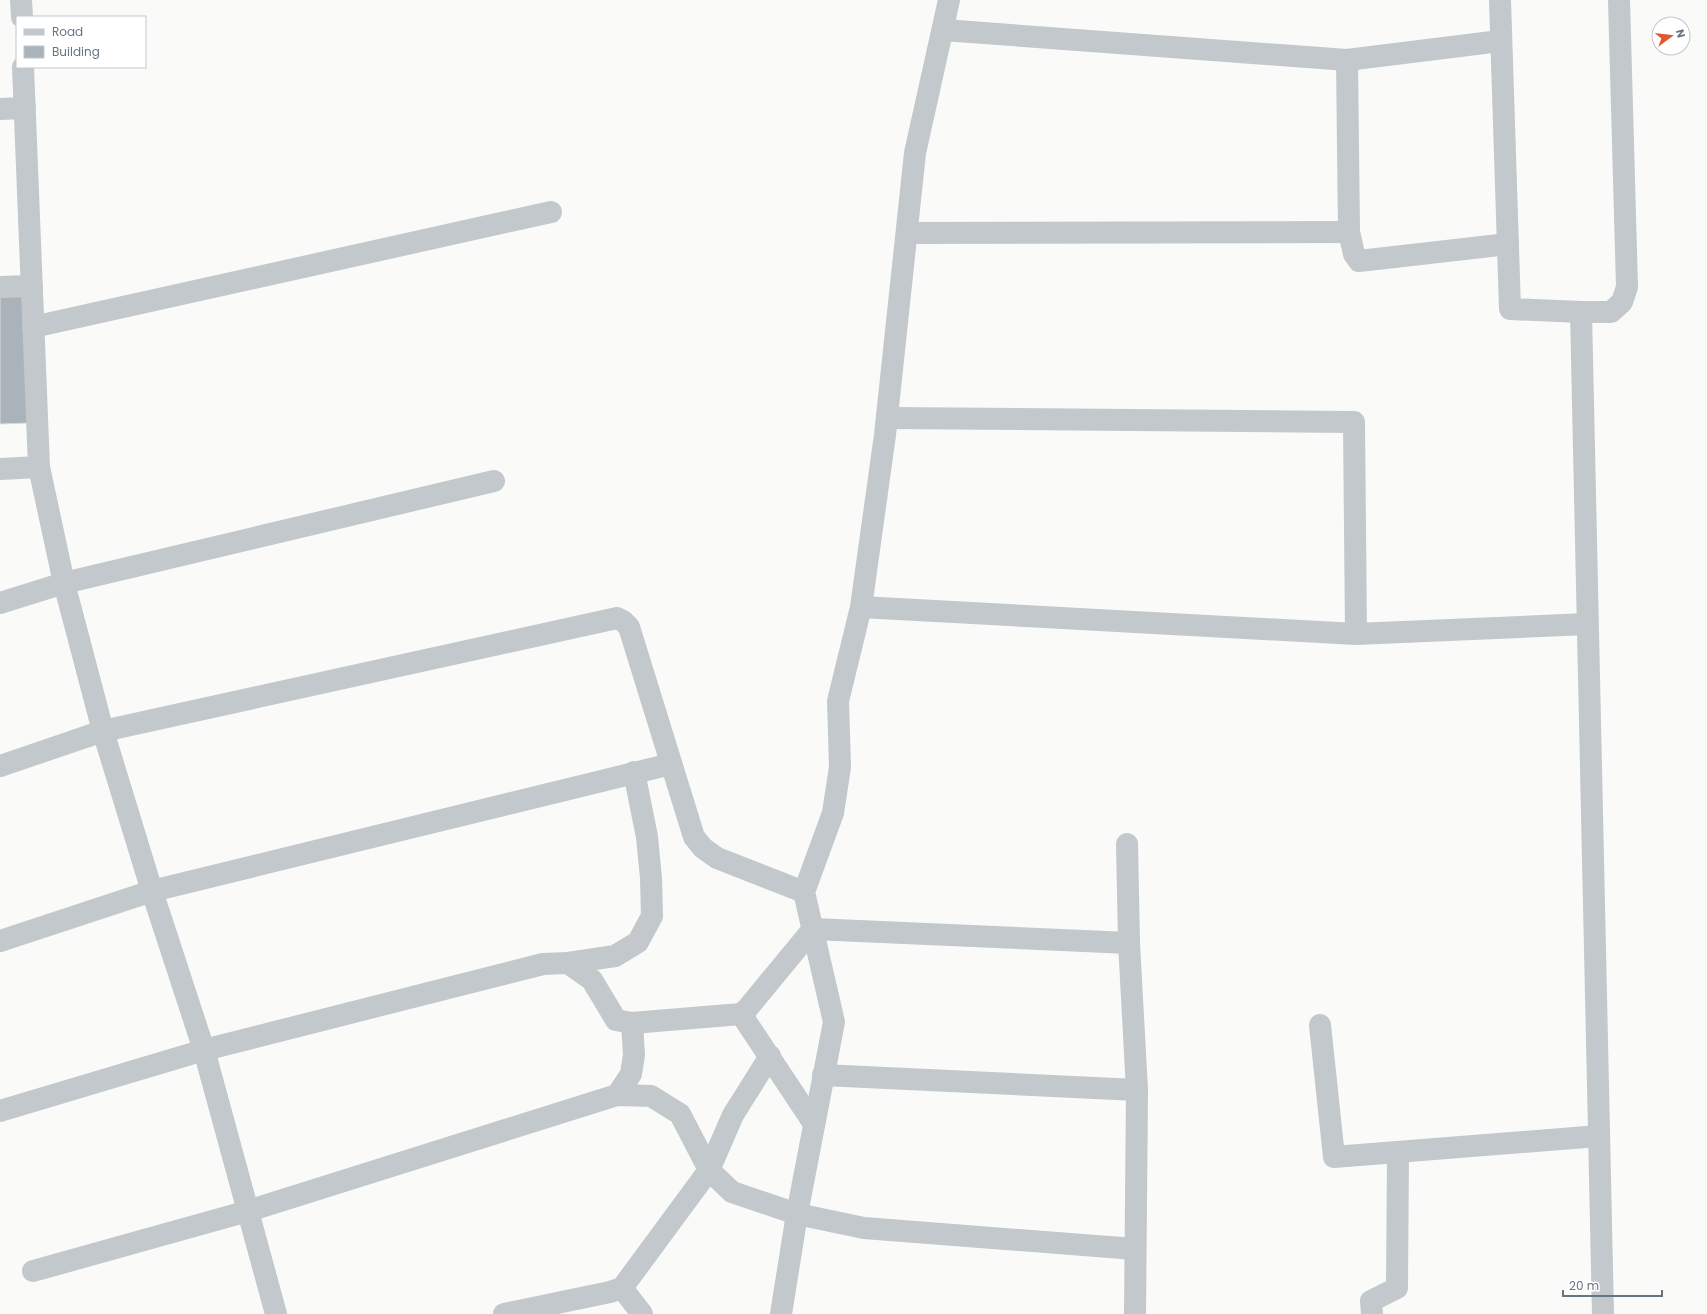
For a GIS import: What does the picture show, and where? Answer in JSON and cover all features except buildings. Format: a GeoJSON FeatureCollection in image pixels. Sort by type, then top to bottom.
{"type":"FeatureCollection","features":[{"type":"Feature","properties":{"kind":"street"},"geometry":{"type":"LineString","coordinates":[[21,0],[22,16]]}},
{"type":"Feature","properties":{"kind":"street"},"geometry":{"type":"LineString","coordinates":[[781,1314],[797,1214],[834,1022],[804,892],[833,813],[840,767],[838,701],[861,607],[888,418],[916,153],[949,0]]}},
{"type":"Feature","properties":{"kind":"street"},"geometry":{"type":"LineString","coordinates":[[1500,0],[1500,41],[1510,309],[1581,312],[1611,312],[1622,302],[1627,287],[1619,0]]}},
{"type":"Feature","properties":{"kind":"street"},"geometry":{"type":"LineString","coordinates":[[943,30],[1347,60],[1500,41]]}},
{"type":"Feature","properties":{"kind":"street"},"geometry":{"type":"LineString","coordinates":[[1347,60],[1349,232],[1354,254],[1359,261],[1508,244]]}},
{"type":"Feature","properties":{"kind":"street"},"geometry":{"type":"LineString","coordinates":[[23,68],[39,467],[64,582],[103,731],[152,892],[204,1050],[276,1314]]}},
{"type":"Feature","properties":{"kind":"street"},"geometry":{"type":"LineString","coordinates":[[0,109],[25,108]]}},
{"type":"Feature","properties":{"kind":"street"},"geometry":{"type":"LineString","coordinates":[[33,327],[551,212]]}},
{"type":"Feature","properties":{"kind":"street"},"geometry":{"type":"LineString","coordinates":[[907,233],[1349,232]]}},
{"type":"Feature","properties":{"kind":"street"},"geometry":{"type":"LineString","coordinates":[[0,287],[32,286]]}},
{"type":"Feature","properties":{"kind":"street"},"geometry":{"type":"LineString","coordinates":[[1581,312],[1603,1314]]}},
{"type":"Feature","properties":{"kind":"street"},"geometry":{"type":"LineString","coordinates":[[888,418],[1354,422],[1356,634]]}},
{"type":"Feature","properties":{"kind":"street"},"geometry":{"type":"LineString","coordinates":[[0,468],[39,467]]}},
{"type":"Feature","properties":{"kind":"street"},"geometry":{"type":"LineString","coordinates":[[0,603],[64,582],[494,481]]}},
{"type":"Feature","properties":{"kind":"street"},"geometry":{"type":"LineString","coordinates":[[861,607],[1356,634],[1587,624]]}},
{"type":"Feature","properties":{"kind":"street"},"geometry":{"type":"LineString","coordinates":[[0,766],[103,731],[617,618],[623,621],[629,628],[694,837],[703,848],[717,858],[804,892]]}},
{"type":"Feature","properties":{"kind":"street"},"geometry":{"type":"LineString","coordinates":[[0,941],[152,892],[671,764]]}},
{"type":"Feature","properties":{"kind":"street"},"geometry":{"type":"LineString","coordinates":[[0,1111],[204,1050],[543,964],[568,963],[615,956],[638,942],[652,916],[651,878],[647,837],[634,772]]}},
{"type":"Feature","properties":{"kind":"street"},"geometry":{"type":"LineString","coordinates":[[1127,844],[1129,943],[1137,1090],[1134,1314]]}},
{"type":"Feature","properties":{"kind":"street"},"geometry":{"type":"LineString","coordinates":[[813,929],[1129,943]]}},
{"type":"Feature","properties":{"kind":"street"},"geometry":{"type":"LineString","coordinates":[[568,963],[592,980],[616,1020],[632,1023],[741,1014],[747,1009],[813,929]]}},
{"type":"Feature","properties":{"kind":"street"},"geometry":{"type":"LineString","coordinates":[[741,1014],[814,1124]]}},
{"type":"Feature","properties":{"kind":"street"},"geometry":{"type":"LineString","coordinates":[[617,1095],[631,1074],[634,1055],[632,1023]]}},
{"type":"Feature","properties":{"kind":"street"},"geometry":{"type":"LineString","coordinates":[[1320,1025],[1334,1157],[1599,1136]]}},
{"type":"Feature","properties":{"kind":"street"},"geometry":{"type":"LineString","coordinates":[[504,1314],[610,1292],[622,1288],[709,1170],[733,1115],[770,1056]]}},
{"type":"Feature","properties":{"kind":"street"},"geometry":{"type":"LineString","coordinates":[[823,1075],[1137,1090]]}},
{"type":"Feature","properties":{"kind":"street"},"geometry":{"type":"LineString","coordinates":[[33,1271],[248,1211],[617,1095],[650,1096],[680,1114],[709,1170],[732,1192],[797,1214],[864,1228],[1135,1249]]}},
{"type":"Feature","properties":{"kind":"street"},"geometry":{"type":"LineString","coordinates":[[1372,1314],[1371,1301],[1397,1288],[1398,1152]]}},
{"type":"Feature","properties":{"kind":"street"},"geometry":{"type":"LineString","coordinates":[[622,1288],[642,1314]]}}]}
